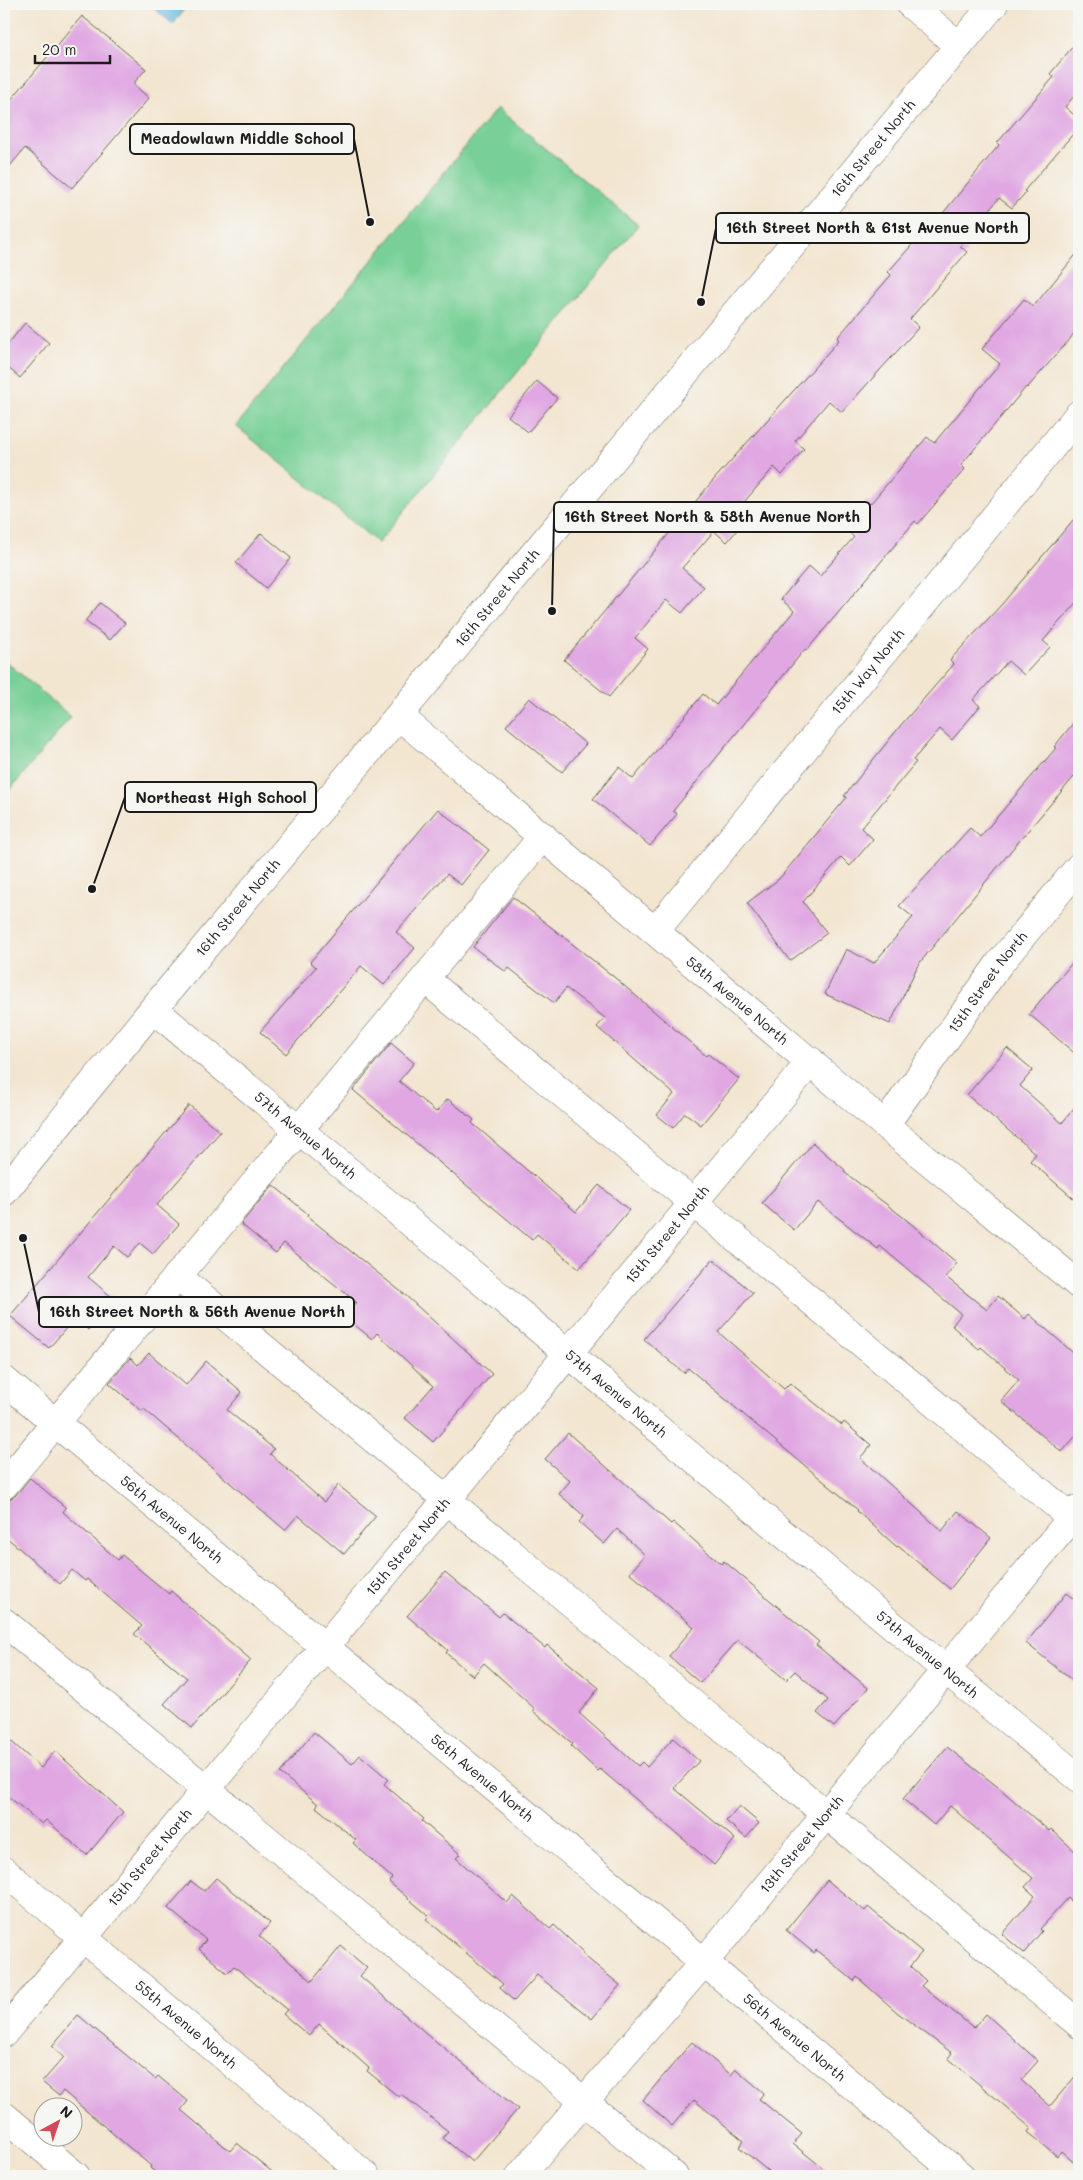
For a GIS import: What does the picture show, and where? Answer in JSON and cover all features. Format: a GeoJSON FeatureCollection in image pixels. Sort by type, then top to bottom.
{"type":"FeatureCollection","features":[{"type":"Feature","properties":{"kind":"street"},"geometry":{"type":"LineString","coordinates":[[910,4],[959,46]]}},
{"type":"Feature","properties":{"kind":"street","name":"16th Street North"},"geometry":{"type":"LineString","coordinates":[[4,1192],[153,1009],[994,4]]}},
{"type":"Feature","properties":{"kind":"street","name":"15th Way North"},"geometry":{"type":"LineString","coordinates":[[656,930],[1079,414]]}},
{"type":"Feature","properties":{"kind":"street","name":"58th Avenue North"},"geometry":{"type":"LineString","coordinates":[[399,716],[885,1124],[1079,1284]]}},
{"type":"Feature","properties":{"kind":"street"},"geometry":{"type":"LineString","coordinates":[[4,1485],[543,836]]}},
{"type":"Feature","properties":{"kind":"street","name":"15th Street North"},"geometry":{"type":"LineString","coordinates":[[885,1124],[999,964],[1079,867]]}},
{"type":"Feature","properties":{"kind":"street"},"geometry":{"type":"LineString","coordinates":[[424,978],[694,1203],[1077,1517]]}},
{"type":"Feature","properties":{"kind":"street","name":"57th Avenue North"},"geometry":{"type":"LineString","coordinates":[[153,1009],[947,1671],[1079,1778]]}},
{"type":"Feature","properties":{"kind":"street","name":"15th Street North"},"geometry":{"type":"LineString","coordinates":[[4,2032],[811,1061]]}},
{"type":"Feature","properties":{"kind":"street"},"geometry":{"type":"LineString","coordinates":[[178,1276],[448,1499],[826,1816],[1079,2024]]}},
{"type":"Feature","properties":{"kind":"street","name":"56th Avenue North"},"geometry":{"type":"LineString","coordinates":[[4,1380],[961,2176]]}},
{"type":"Feature","properties":{"kind":"street","name":"13th Street North"},"geometry":{"type":"LineString","coordinates":[[520,2176],[704,1962],[1077,1517]]}},
{"type":"Feature","properties":{"kind":"street"},"geometry":{"type":"LineString","coordinates":[[4,1622],[674,2176]]}},
{"type":"Feature","properties":{"kind":"street","name":"55th Avenue North"},"geometry":{"type":"LineString","coordinates":[[4,1871],[366,2176]]}},
{"type":"Feature","properties":{"kind":"street"},"geometry":{"type":"LineString","coordinates":[[4,2116],[76,2176]]}},
{"type":"Feature","properties":{"kind":"green space"},"geometry":{"type":"Polygon","coordinates":[[[497,108],[638,225],[378,543],[236,426],[497,108]]]}},
{"type":"Feature","properties":{"kind":"green space"},"geometry":{"type":"Polygon","coordinates":[[[4,660],[71,717],[4,797],[4,660]]]}},
{"type":"Feature","properties":{"kind":"water"},"geometry":{"type":"Polygon","coordinates":[[[149,4],[188,4],[173,24],[149,4]]]}},
{"type":"Feature","properties":{"kind":"building"},"geometry":{"type":"Polygon","coordinates":[[[82,16],[146,69],[133,84],[149,98],[72,188],[25,148],[4,173],[4,108],[82,16]]]}},
{"type":"Feature","properties":{"kind":"building"},"geometry":{"type":"Polygon","coordinates":[[[1079,39],[1079,90],[1065,107],[1079,119],[1079,127],[1024,191],[1026,192],[1012,208],[999,198],[960,246],[967,252],[910,319],[919,327],[842,412],[829,401],[795,441],[804,449],[782,475],[774,467],[739,508],[749,516],[727,542],[714,531],[682,568],[704,587],[682,613],[666,600],[635,638],[648,649],[609,697],[564,660],[710,484],[839,340],[837,338],[891,275],[888,272],[932,222],[934,224],[999,145],[997,143],[1054,77],[1050,74],[1079,39]]]}},
{"type":"Feature","properties":{"kind":"building"},"geometry":{"type":"Polygon","coordinates":[[[1079,251],[1079,325],[1070,339],[1026,387],[961,465],[965,469],[918,524],[915,521],[807,650],[805,649],[673,811],[677,814],[650,846],[593,799],[619,767],[633,779],[703,694],[716,705],[794,611],[781,599],[809,566],[820,576],[854,537],[844,528],[867,501],[870,504],[927,437],[934,443],[1000,364],[982,349],[1024,299],[1033,307],[1079,251]]]}},
{"type":"Feature","properties":{"kind":"building"},"geometry":{"type":"Polygon","coordinates":[[[25,323],[49,343],[20,378],[4,364],[4,349],[25,323]]]}},
{"type":"Feature","properties":{"kind":"building"},"geometry":{"type":"Polygon","coordinates":[[[537,381],[557,398],[528,432],[508,416],[537,381]]]}},
{"type":"Feature","properties":{"kind":"building"},"geometry":{"type":"Polygon","coordinates":[[[1079,513],[1079,599],[1043,641],[1050,647],[1024,675],[1008,661],[973,700],[980,706],[952,740],[940,729],[913,760],[916,762],[861,828],[873,839],[850,866],[841,857],[803,902],[827,933],[790,961],[747,903],[779,879],[847,797],[844,796],[901,725],[954,664],[950,660],[1002,604],[1079,513]]]}},
{"type":"Feature","properties":{"kind":"building"},"geometry":{"type":"Polygon","coordinates":[[[261,533],[291,558],[266,588],[236,563],[261,533]]]}},
{"type":"Feature","properties":{"kind":"building"},"geometry":{"type":"Polygon","coordinates":[[[100,603],[125,623],[110,640],[85,621],[100,603]]]}},
{"type":"Feature","properties":{"kind":"building"},"geometry":{"type":"Polygon","coordinates":[[[529,698],[586,744],[562,772],[506,726],[529,698]]]}},
{"type":"Feature","properties":{"kind":"building"},"geometry":{"type":"Polygon","coordinates":[[[1079,716],[1079,771],[918,965],[890,1024],[825,994],[846,949],[874,963],[913,917],[899,906],[970,828],[980,837],[1056,748],[1054,747],[1079,716]]]}},
{"type":"Feature","properties":{"kind":"building"},"geometry":{"type":"Polygon","coordinates":[[[438,809],[489,850],[461,885],[447,874],[396,932],[415,948],[384,985],[361,966],[286,1054],[260,1032],[316,967],[310,962],[438,809]]]}},
{"type":"Feature","properties":{"kind":"building"},"geometry":{"type":"Polygon","coordinates":[[[513,897],[614,977],[706,1056],[708,1054],[739,1079],[701,1125],[685,1113],[673,1128],[657,1115],[674,1094],[597,1027],[605,1018],[566,988],[554,1003],[509,968],[506,972],[473,947],[513,897]]]}},
{"type":"Feature","properties":{"kind":"building"},"geometry":{"type":"Polygon","coordinates":[[[1079,955],[1079,1057],[1029,1014],[1079,955]]]}},
{"type":"Feature","properties":{"kind":"building"},"geometry":{"type":"Polygon","coordinates":[[[391,1043],[414,1063],[399,1081],[436,1112],[448,1099],[474,1120],[472,1123],[576,1212],[599,1185],[629,1210],[579,1269],[537,1234],[532,1240],[353,1090],[391,1043]]]}},
{"type":"Feature","properties":{"kind":"building"},"geometry":{"type":"Polygon","coordinates":[[[1007,1048],[1033,1070],[1020,1086],[1062,1123],[1079,1102],[1079,1203],[1030,1161],[1036,1154],[967,1095],[1007,1048]]]}},
{"type":"Feature","properties":{"kind":"building"},"geometry":{"type":"Polygon","coordinates":[[[189,1105],[220,1132],[157,1205],[179,1224],[153,1254],[140,1243],[127,1257],[114,1246],[88,1277],[114,1299],[88,1330],[75,1318],[49,1348],[10,1316],[189,1105]]]}},
{"type":"Feature","properties":{"kind":"building"},"geometry":{"type":"Polygon","coordinates":[[[813,1143],[845,1170],[844,1172],[903,1217],[957,1263],[946,1277],[987,1310],[998,1296],[1025,1319],[1029,1314],[1079,1358],[1079,1432],[1062,1452],[1001,1401],[1019,1380],[981,1347],[979,1349],[952,1326],[961,1314],[880,1246],[878,1249],[818,1202],[794,1230],[762,1203],[813,1143]]]}},
{"type":"Feature","properties":{"kind":"building"},"geometry":{"type":"Polygon","coordinates":[[[273,1185],[308,1214],[307,1216],[405,1295],[492,1374],[433,1442],[405,1418],[433,1386],[377,1333],[372,1339],[344,1316],[356,1302],[284,1243],[276,1253],[241,1224],[273,1185]]]}},
{"type":"Feature","properties":{"kind":"building"},"geometry":{"type":"Polygon","coordinates":[[[713,1259],[753,1293],[718,1332],[784,1389],[790,1383],[842,1425],[844,1422],[871,1445],[860,1458],[942,1531],[958,1511],[991,1538],[950,1589],[897,1547],[858,1510],[688,1368],[684,1373],[644,1339],[713,1259]]]}},
{"type":"Feature","properties":{"kind":"building"},"geometry":{"type":"Polygon","coordinates":[[[149,1353],[186,1385],[206,1361],[242,1392],[227,1410],[274,1449],[270,1454],[324,1502],[338,1485],[376,1516],[344,1554],[298,1515],[285,1530],[144,1409],[142,1411],[109,1383],[130,1358],[138,1365],[149,1353]]]}},
{"type":"Feature","properties":{"kind":"building"},"geometry":{"type":"Polygon","coordinates":[[[568,1433],[671,1524],[673,1522],[721,1564],[724,1561],[819,1642],[816,1645],[868,1688],[834,1727],[817,1713],[828,1700],[795,1671],[786,1680],[738,1640],[700,1683],[669,1656],[694,1627],[630,1573],[645,1555],[617,1529],[604,1544],[579,1522],[584,1516],[559,1494],[570,1481],[545,1459],[568,1433]]]}},
{"type":"Feature","properties":{"kind":"building"},"geometry":{"type":"Polygon","coordinates":[[[30,1478],[66,1508],[63,1512],[118,1560],[122,1555],[169,1594],[171,1591],[251,1660],[192,1728],[164,1704],[187,1678],[134,1634],[142,1626],[87,1579],[85,1581],[72,1570],[60,1584],[4,1535],[4,1500],[16,1495],[30,1478]]]}},
{"type":"Feature","properties":{"kind":"building"},"geometry":{"type":"Polygon","coordinates":[[[445,1572],[499,1617],[503,1613],[545,1648],[547,1645],[599,1688],[579,1713],[638,1766],[642,1762],[647,1767],[673,1738],[699,1761],[674,1788],[735,1839],[714,1865],[600,1769],[598,1771],[571,1746],[573,1744],[533,1711],[535,1709],[484,1663],[473,1676],[446,1653],[448,1650],[407,1616],[445,1572]]]}},
{"type":"Feature","properties":{"kind":"building"},"geometry":{"type":"Polygon","coordinates":[[[1066,1593],[1079,1603],[1079,1686],[1026,1643],[1066,1593]]]}},
{"type":"Feature","properties":{"kind":"building"},"geometry":{"type":"Polygon","coordinates":[[[314,1732],[352,1764],[360,1755],[388,1779],[384,1784],[460,1854],[456,1858],[507,1903],[513,1896],[550,1929],[554,1925],[583,1952],[582,1954],[620,1985],[592,2019],[537,1975],[514,2001],[500,1988],[503,1984],[426,1919],[429,1916],[389,1882],[392,1878],[353,1843],[356,1840],[316,1807],[318,1804],[280,1773],[314,1732]]]}},
{"type":"Feature","properties":{"kind":"building"},"geometry":{"type":"Polygon","coordinates":[[[4,1735],[41,1768],[55,1751],[123,1812],[87,1855],[46,1820],[42,1824],[4,1793],[4,1735]]]}},
{"type":"Feature","properties":{"kind":"building"},"geometry":{"type":"Polygon","coordinates":[[[947,1747],[998,1787],[1049,1831],[1051,1829],[1079,1855],[1079,1908],[1068,1898],[1040,1929],[1042,1931],[1024,1953],[1002,1934],[1035,1896],[1025,1887],[1033,1878],[950,1806],[934,1825],[903,1799],[947,1747]]]}},
{"type":"Feature","properties":{"kind":"building"},"geometry":{"type":"Polygon","coordinates":[[[739,1806],[759,1823],[746,1838],[726,1821],[739,1806]]]}},
{"type":"Feature","properties":{"kind":"building"},"geometry":{"type":"Polygon","coordinates":[[[216,1878],[270,1923],[259,1936],[312,1981],[341,1946],[367,1968],[360,1976],[518,2109],[472,2162],[443,2138],[448,2131],[401,2094],[399,2097],[367,2071],[369,2068],[319,2024],[309,2036],[283,2014],[287,2010],[234,1966],[227,1973],[199,1949],[206,1940],[168,1908],[191,1881],[204,1891],[216,1878]]]}},
{"type":"Feature","properties":{"kind":"building"},"geometry":{"type":"Polygon","coordinates":[[[827,1880],[865,1911],[868,1907],[922,1952],[910,1966],[926,1981],[921,1986],[974,2028],[986,2014],[1038,2061],[1021,2080],[1050,2106],[1079,2072],[1079,2167],[1061,2151],[1057,2156],[1028,2132],[1031,2128],[948,2058],[952,2053],[898,2013],[857,1977],[854,1981],[816,1950],[814,1953],[786,1930],[827,1880]]]}},
{"type":"Feature","properties":{"kind":"building"},"geometry":{"type":"Polygon","coordinates":[[[78,2015],[155,2079],[158,2076],[188,2101],[181,2110],[230,2151],[237,2143],[277,2176],[160,2176],[150,2168],[151,2166],[82,2107],[82,2098],[71,2098],[63,2091],[59,2096],[42,2082],[64,2057],[52,2046],[78,2015]]]}},
{"type":"Feature","properties":{"kind":"building"},"geometry":{"type":"Polygon","coordinates":[[[692,2042],[731,2075],[736,2069],[764,2093],[759,2099],[802,2134],[793,2144],[833,2176],[774,2176],[739,2147],[744,2141],[694,2100],[672,2126],[643,2100],[692,2042]]]}},
{"type":"Feature","properties":{"kind":"place","name":"Meadowlawn Middle School"},"geometry":{"type":"Point","coordinates":[370,222]}},
{"type":"Feature","properties":{"kind":"place","name":"16th Street North & 61st Avenue North"},"geometry":{"type":"Point","coordinates":[701,302]}},
{"type":"Feature","properties":{"kind":"place","name":"16th Street North & 58th Avenue North"},"geometry":{"type":"Point","coordinates":[552,611]}},
{"type":"Feature","properties":{"kind":"place","name":"Northeast High School"},"geometry":{"type":"Point","coordinates":[92,889]}},
{"type":"Feature","properties":{"kind":"place","name":"16th Street North & 56th Avenue North"},"geometry":{"type":"Point","coordinates":[23,1238]}}]}
